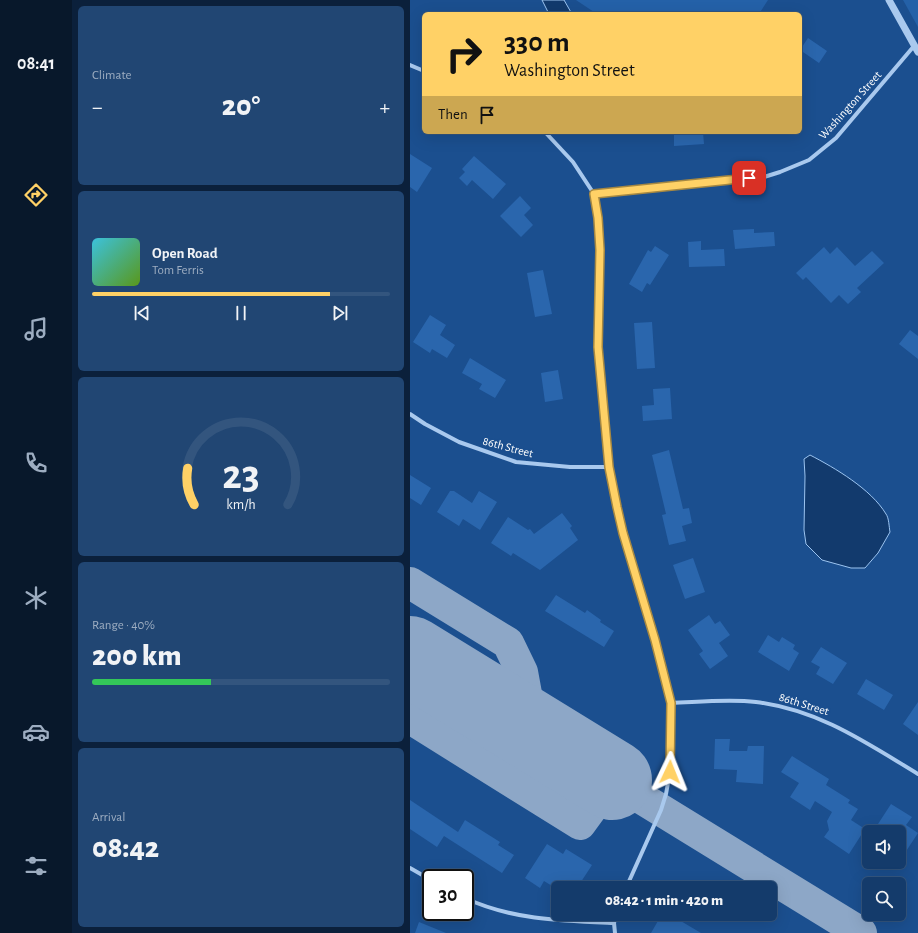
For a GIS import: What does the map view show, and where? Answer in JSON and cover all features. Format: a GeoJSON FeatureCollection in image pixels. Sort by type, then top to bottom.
{"type":"FeatureCollection","features":[{"type":"Feature","properties":{"kind":"street"},"geometry":{"type":"LineString","coordinates":[[888,0],[916,49]]}},
{"type":"Feature","properties":{"kind":"street","name":"Washington Street"},"geometry":{"type":"LineString","coordinates":[[594,194],[764,177],[804,162],[836,138],[916,49]]}},
{"type":"Feature","properties":{"kind":"street"},"geometry":{"type":"LineString","coordinates":[[410,65],[422,70]]}},
{"type":"Feature","properties":{"kind":"street"},"geometry":{"type":"LineString","coordinates":[[547,134],[573,162],[594,194],[598,218],[600,250],[598,347],[609,467],[623,533],[655,640],[671,703],[670,772],[666,794],[661,810],[629,881]]}},
{"type":"Feature","properties":{"kind":"street","name":"86th Street"},"geometry":{"type":"LineString","coordinates":[[410,414],[425,424],[459,442],[516,462],[570,467],[609,467]]}},
{"type":"Feature","properties":{"kind":"street","name":"86th Street"},"geometry":{"type":"LineString","coordinates":[[671,703],[729,700],[765,704],[795,710],[831,723],[861,739],[918,774]]}},
{"type":"Feature","properties":{"kind":"street"},"geometry":{"type":"LineString","coordinates":[[410,868],[422,875]]}},
{"type":"Feature","properties":{"kind":"street"},"geometry":{"type":"LineString","coordinates":[[474,902],[488,908],[530,918],[614,923],[615,933]]}},
{"type":"Feature","properties":{"kind":"shaded area"},"geometry":{"type":"Polygon","coordinates":[[[542,0],[564,0],[571,12],[548,12],[542,0]]]}},
{"type":"Feature","properties":{"kind":"shaded area"},"geometry":{"type":"Polygon","coordinates":[[[576,0],[768,0],[760,12],[594,12],[576,0]]]}},
{"type":"Feature","properties":{"kind":"shaded area"},"geometry":{"type":"Polygon","coordinates":[[[903,0],[918,0],[918,27],[903,0]]]}},
{"type":"Feature","properties":{"kind":"shaded area"},"geometry":{"type":"Polygon","coordinates":[[[810,455],[852,480],[871,496],[887,516],[890,532],[878,553],[865,568],[851,568],[822,560],[806,544],[804,530],[804,459],[810,455]]]}},
{"type":"Feature","properties":{"kind":"building"},"geometry":{"type":"Polygon","coordinates":[[[808,38],[827,51],[819,63],[802,51],[802,47],[808,38]]]}},
{"type":"Feature","properties":{"kind":"building"},"geometry":{"type":"Polygon","coordinates":[[[674,134],[703,134],[704,144],[674,146],[674,134]]]}},
{"type":"Feature","properties":{"kind":"building"},"geometry":{"type":"Polygon","coordinates":[[[410,154],[432,168],[417,192],[410,187],[410,154]]]}},
{"type":"Feature","properties":{"kind":"building"},"geometry":{"type":"Polygon","coordinates":[[[474,156],[506,184],[493,199],[472,180],[467,186],[459,178],[465,172],[462,169],[474,156]]]}},
{"type":"Feature","properties":{"kind":"building"},"geometry":{"type":"Polygon","coordinates":[[[520,196],[531,208],[524,215],[533,225],[521,237],[500,216],[520,196]]]}},
{"type":"Feature","properties":{"kind":"building"},"geometry":{"type":"Polygon","coordinates":[[[754,229],[754,233],[774,232],[775,246],[735,249],[733,230],[754,229]]]}},
{"type":"Feature","properties":{"kind":"building"},"geometry":{"type":"Polygon","coordinates":[[[701,241],[701,250],[724,249],[725,266],[689,267],[688,242],[701,241]]]}},
{"type":"Feature","properties":{"kind":"building"},"geometry":{"type":"Polygon","coordinates":[[[655,246],[669,255],[650,285],[647,283],[642,292],[629,284],[648,250],[651,252],[655,246]]]}},
{"type":"Feature","properties":{"kind":"building"},"geometry":{"type":"Polygon","coordinates":[[[824,247],[830,254],[837,247],[855,266],[872,251],[884,263],[857,288],[861,292],[848,304],[839,295],[831,303],[806,277],[803,280],[796,273],[824,247]]]}},
{"type":"Feature","properties":{"kind":"building"},"geometry":{"type":"Polygon","coordinates":[[[543,270],[552,314],[535,317],[527,273],[543,270]]]}},
{"type":"Feature","properties":{"kind":"building"},"geometry":{"type":"Polygon","coordinates":[[[430,315],[446,325],[440,335],[455,345],[447,358],[432,349],[430,353],[413,342],[430,315]]]}},
{"type":"Feature","properties":{"kind":"building"},"geometry":{"type":"Polygon","coordinates":[[[652,322],[655,368],[637,369],[634,323],[652,322]]]}},
{"type":"Feature","properties":{"kind":"building"},"geometry":{"type":"Polygon","coordinates":[[[910,330],[918,336],[918,359],[899,344],[910,330]]]}},
{"type":"Feature","properties":{"kind":"building"},"geometry":{"type":"Polygon","coordinates":[[[470,358],[506,380],[495,398],[479,389],[482,384],[462,373],[470,358]]]}},
{"type":"Feature","properties":{"kind":"building"},"geometry":{"type":"Polygon","coordinates":[[[558,370],[563,399],[545,402],[541,373],[558,370]]]}},
{"type":"Feature","properties":{"kind":"building"},"geometry":{"type":"Polygon","coordinates":[[[670,388],[672,419],[643,421],[642,406],[654,405],[653,389],[670,388]]]}},
{"type":"Feature","properties":{"kind":"building"},"geometry":{"type":"Polygon","coordinates":[[[669,450],[683,509],[689,508],[692,523],[682,526],[686,541],[669,545],[662,515],[666,514],[652,455],[669,450]]]}},
{"type":"Feature","properties":{"kind":"building"},"geometry":{"type":"Polygon","coordinates":[[[410,475],[431,488],[421,505],[410,498],[410,475]]]}},
{"type":"Feature","properties":{"kind":"building"},"geometry":{"type":"Polygon","coordinates":[[[450,491],[454,491],[472,503],[479,491],[497,502],[480,530],[463,519],[459,526],[437,512],[450,491]]]}},
{"type":"Feature","properties":{"kind":"building"},"geometry":{"type":"Polygon","coordinates":[[[562,513],[572,526],[570,528],[578,540],[540,570],[513,553],[511,556],[491,543],[508,517],[528,530],[530,529],[534,534],[562,513]]]}},
{"type":"Feature","properties":{"kind":"building"},"geometry":{"type":"Polygon","coordinates":[[[693,558],[705,592],[685,599],[673,565],[693,558]]]}},
{"type":"Feature","properties":{"kind":"building"},"geometry":{"type":"Polygon","coordinates":[[[556,595],[585,613],[587,610],[601,620],[600,622],[614,631],[604,647],[545,611],[556,595]]]}},
{"type":"Feature","properties":{"kind":"building"},"geometry":{"type":"Polygon","coordinates":[[[709,615],[715,624],[720,621],[730,635],[719,643],[728,656],[710,669],[699,654],[703,651],[688,630],[709,615]]]}},
{"type":"Feature","properties":{"kind":"building"},"geometry":{"type":"Polygon","coordinates":[[[768,635],[779,642],[782,637],[795,645],[793,649],[799,653],[789,671],[758,652],[768,635]]]}},
{"type":"Feature","properties":{"kind":"building"},"geometry":{"type":"Polygon","coordinates":[[[821,647],[847,663],[833,684],[816,674],[820,667],[811,662],[821,647]]]}},
{"type":"Feature","properties":{"kind":"building"},"geometry":{"type":"Polygon","coordinates":[[[866,679],[893,695],[884,710],[857,694],[866,679]]]}},
{"type":"Feature","properties":{"kind":"building"},"geometry":{"type":"Polygon","coordinates":[[[918,702],[918,735],[903,724],[918,702]]]}},
{"type":"Feature","properties":{"kind":"building"},"geometry":{"type":"Polygon","coordinates":[[[715,739],[730,739],[729,751],[747,751],[748,746],[764,746],[763,784],[736,782],[737,770],[714,769],[715,739]]]}},
{"type":"Feature","properties":{"kind":"building"},"geometry":{"type":"Polygon","coordinates":[[[792,756],[829,779],[826,785],[850,800],[848,803],[858,809],[851,820],[862,827],[862,834],[849,854],[824,837],[829,830],[827,821],[832,812],[815,801],[810,810],[790,797],[799,783],[781,772],[792,756]]]}},
{"type":"Feature","properties":{"kind":"building"},"geometry":{"type":"Polygon","coordinates":[[[410,800],[458,832],[465,820],[500,842],[498,845],[514,855],[502,873],[444,836],[437,847],[410,829],[410,800]]]}},
{"type":"Feature","properties":{"kind":"building"},"geometry":{"type":"Polygon","coordinates":[[[891,804],[912,817],[906,825],[878,824],[891,804]]]}},
{"type":"Feature","properties":{"kind":"building"},"geometry":{"type":"Polygon","coordinates":[[[906,825],[918,833],[906,851],[906,825]]]}},
{"type":"Feature","properties":{"kind":"building"},"geometry":{"type":"Polygon","coordinates":[[[547,844],[563,854],[566,849],[592,865],[582,881],[551,881],[551,885],[544,881],[540,888],[525,878],[547,844]]]}},
{"type":"Feature","properties":{"kind":"building"},"geometry":{"type":"Polygon","coordinates":[[[658,921],[681,921],[701,933],[651,933],[658,921]]]}},
{"type":"Feature","properties":{"kind":"building"},"geometry":{"type":"Polygon","coordinates":[[[419,922],[446,933],[415,933],[419,922]]]}},
{"type":"Feature","properties":{"kind":"taxiway"},"geometry":{"type":"LineString","coordinates":[[410,583],[508,643],[522,672],[533,732]]}},
{"type":"Feature","properties":{"kind":"taxiway"},"geometry":{"type":"LineString","coordinates":[[410,718],[580,824],[612,780],[861,933]]}},
{"type":"Feature","properties":{"kind":"runway"},"geometry":{"type":"LineString","coordinates":[[410,656],[612,780]]}},
{"type":"Feature","properties":{"kind":"route"},"geometry":{"type":"LineString","coordinates":[[670,772],[671,703],[655,640],[623,533],[609,467],[599,374],[598,330],[600,250],[598,218],[594,194],[749,178]]}}]}
